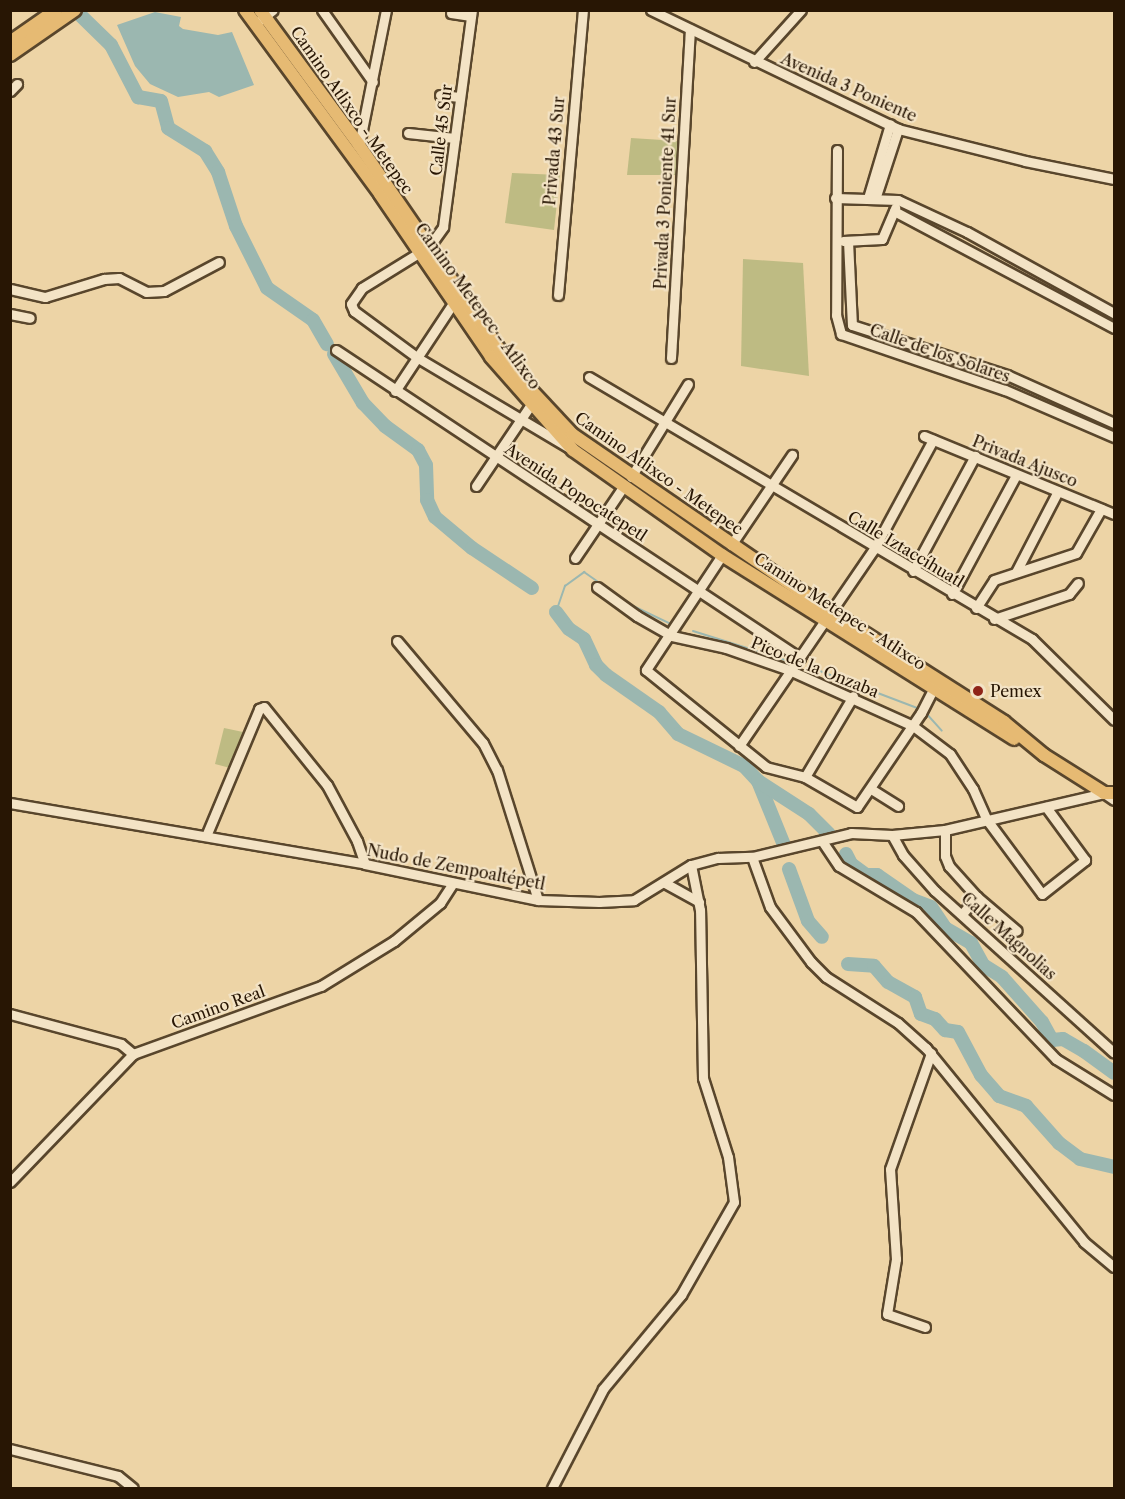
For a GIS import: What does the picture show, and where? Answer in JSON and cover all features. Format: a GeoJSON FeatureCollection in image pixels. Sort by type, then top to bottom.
{"type":"FeatureCollection","features":[{"type":"Feature","properties":{"kind":"main road"},"geometry":{"type":"LineString","coordinates":[[10,42],[54,16],[75,10]]}},
{"type":"Feature","properties":{"kind":"main road","name":"Camino Metepec - Atlixco"},"geometry":{"type":"LineString","coordinates":[[245,10],[263,15],[419,253],[530,406],[573,450],[627,482],[722,555],[827,616],[1107,794]]}},
{"type":"Feature","properties":{"kind":"main road"},"geometry":{"type":"LineString","coordinates":[[10,55],[54,16]]}},
{"type":"Feature","properties":{"kind":"main road","name":"Camino Atlixco - Metepec"},"geometry":{"type":"LineString","coordinates":[[314,93],[359,146],[419,253],[540,402],[572,434],[627,482],[731,545],[827,616]]}},
{"type":"Feature","properties":{"kind":"main road"},"geometry":{"type":"LineString","coordinates":[[1107,794],[1114,786]]}},
{"type":"Feature","properties":{"kind":"street"},"geometry":{"type":"LineString","coordinates":[[322,10],[374,82]]}},
{"type":"Feature","properties":{"kind":"street"},"geometry":{"type":"LineString","coordinates":[[359,146],[374,82],[386,10]]}},
{"type":"Feature","properties":{"kind":"street","name":"Privada 43 Sur"},"geometry":{"type":"LineString","coordinates":[[558,295],[583,10]]}},
{"type":"Feature","properties":{"kind":"street","name":"Avenida 3 Poniente"},"geometry":{"type":"LineString","coordinates":[[651,10],[754,62],[894,126],[1025,161],[1114,179]]}},
{"type":"Feature","properties":{"kind":"street"},"geometry":{"type":"LineString","coordinates":[[754,62],[801,10]]}},
{"type":"Feature","properties":{"kind":"street"},"geometry":{"type":"LineString","coordinates":[[451,13],[471,14]]}},
{"type":"Feature","properties":{"kind":"street","name":"Calle 45 Sur"},"geometry":{"type":"LineString","coordinates":[[419,253],[443,227],[471,14]]}},
{"type":"Feature","properties":{"kind":"street","name":"Privada 3 Poniente 41 Sur"},"geometry":{"type":"LineString","coordinates":[[672,358],[690,30]]}},
{"type":"Feature","properties":{"kind":"street"},"geometry":{"type":"LineString","coordinates":[[440,95],[460,97]]}},
{"type":"Feature","properties":{"kind":"street"},"geometry":{"type":"LineString","coordinates":[[872,199],[894,126]]}},
{"type":"Feature","properties":{"kind":"street"},"geometry":{"type":"LineString","coordinates":[[408,133],[455,138]]}},
{"type":"Feature","properties":{"kind":"street","name":"Calle de los Solares"},"geometry":{"type":"LineString","coordinates":[[837,150],[836,315],[841,334],[1005,390],[1114,437]]}},
{"type":"Feature","properties":{"kind":"street"},"geometry":{"type":"LineString","coordinates":[[835,198],[898,200],[967,231],[1022,265],[1114,313]]}},
{"type":"Feature","properties":{"kind":"street"},"geometry":{"type":"LineString","coordinates":[[835,241],[882,239],[898,200]]}},
{"type":"Feature","properties":{"kind":"street"},"geometry":{"type":"LineString","coordinates":[[894,211],[959,242],[1016,277],[1114,328]]}},
{"type":"Feature","properties":{"kind":"street","name":"Calle de los Solares"},"geometry":{"type":"LineString","coordinates":[[848,241],[852,325],[1007,375],[1114,423]]}},
{"type":"Feature","properties":{"kind":"street"},"geometry":{"type":"LineString","coordinates":[[419,253],[362,288],[351,304],[354,311],[418,358],[573,450]]}},
{"type":"Feature","properties":{"kind":"street"},"geometry":{"type":"LineString","coordinates":[[10,289],[45,297],[104,279],[119,279],[146,292],[164,291],[219,262]]}},
{"type":"Feature","properties":{"kind":"street"},"geometry":{"type":"LineString","coordinates":[[1016,277],[1022,265]]}},
{"type":"Feature","properties":{"kind":"street"},"geometry":{"type":"LineString","coordinates":[[395,391],[454,302]]}},
{"type":"Feature","properties":{"kind":"street"},"geometry":{"type":"LineString","coordinates":[[10,314],[30,318]]}},
{"type":"Feature","properties":{"kind":"street","name":"Avenida Popocatepetl"},"geometry":{"type":"LineString","coordinates":[[336,350],[800,658]]}},
{"type":"Feature","properties":{"kind":"street"},"geometry":{"type":"LineString","coordinates":[[1005,390],[1007,375]]}},
{"type":"Feature","properties":{"kind":"street","name":"Calle Iztaccíhuatl"},"geometry":{"type":"LineString","coordinates":[[589,377],[772,484],[874,549],[1039,644],[1114,720]]}},
{"type":"Feature","properties":{"kind":"street"},"geometry":{"type":"LineString","coordinates":[[575,558],[668,422],[688,384]]}},
{"type":"Feature","properties":{"kind":"street"},"geometry":{"type":"LineString","coordinates":[[476,486],[530,406]]}},
{"type":"Feature","properties":{"kind":"street","name":"Privada Ajusco"},"geometry":{"type":"LineString","coordinates":[[874,549],[928,438],[1114,514]]}},
{"type":"Feature","properties":{"kind":"street"},"geometry":{"type":"LineString","coordinates":[[731,545],[792,455]]}},
{"type":"Feature","properties":{"kind":"street"},"geometry":{"type":"LineString","coordinates":[[913,571],[975,456]]}},
{"type":"Feature","properties":{"kind":"street"},"geometry":{"type":"LineString","coordinates":[[952,594],[1016,475]]}},
{"type":"Feature","properties":{"kind":"street"},"geometry":{"type":"LineString","coordinates":[[1016,572],[1058,491]]}},
{"type":"Feature","properties":{"kind":"street"},"geometry":{"type":"LineString","coordinates":[[976,608],[994,580],[1076,553],[1101,509]]}},
{"type":"Feature","properties":{"kind":"street"},"geometry":{"type":"LineString","coordinates":[[740,746],[789,670],[800,658],[874,549]]}},
{"type":"Feature","properties":{"kind":"street"},"geometry":{"type":"LineString","coordinates":[[722,555],[672,636],[646,670],[766,767],[805,777],[856,807],[871,789],[912,726],[934,685]]}},
{"type":"Feature","properties":{"kind":"street"},"geometry":{"type":"LineString","coordinates":[[994,619],[1069,594],[1078,583]]}},
{"type":"Feature","properties":{"kind":"street","name":"Pico de la Onzaba"},"geometry":{"type":"LineString","coordinates":[[597,587],[637,616],[672,636],[726,648],[789,670],[853,696],[912,726],[950,754],[973,789],[987,820],[1042,894],[1085,860],[1046,807]]}},
{"type":"Feature","properties":{"kind":"street"},"geometry":{"type":"LineString","coordinates":[[397,640],[483,743],[497,770],[538,900]]}},
{"type":"Feature","properties":{"kind":"street"},"geometry":{"type":"LineString","coordinates":[[805,777],[853,696]]}},
{"type":"Feature","properties":{"kind":"street"},"geometry":{"type":"LineString","coordinates":[[206,836],[259,709],[264,707],[327,785],[357,841],[365,864]]}},
{"type":"Feature","properties":{"kind":"street"},"geometry":{"type":"LineString","coordinates":[[871,789],[898,806]]}},
{"type":"Feature","properties":{"kind":"street","name":"Nudo de Zempoaltépetl"},"geometry":{"type":"LineString","coordinates":[[10,803],[365,864],[538,900],[634,900],[691,865],[718,858],[752,857],[851,833],[892,835],[945,830],[1107,794]]}},
{"type":"Feature","properties":{"kind":"street"},"geometry":{"type":"LineString","coordinates":[[945,830],[945,856],[949,866],[977,897],[1017,930]]}},
{"type":"Feature","properties":{"kind":"street","name":"Calle Magnolias"},"geometry":{"type":"LineString","coordinates":[[892,835],[903,855],[962,914],[1114,1053]]}},
{"type":"Feature","properties":{"kind":"street"},"geometry":{"type":"LineString","coordinates":[[822,841],[839,866],[916,912],[1056,1059],[1114,1095]]}},
{"type":"Feature","properties":{"kind":"street"},"geometry":{"type":"LineString","coordinates":[[752,857],[770,907],[811,962],[826,977],[898,1023],[931,1053],[1084,1242],[1114,1267]]}},
{"type":"Feature","properties":{"kind":"street"},"geometry":{"type":"LineString","coordinates":[[552,1488],[603,1389],[681,1295],[734,1202],[728,1157],[703,1078],[699,902],[691,865]]}},
{"type":"Feature","properties":{"kind":"street","name":"Camino Real"},"geometry":{"type":"LineString","coordinates":[[10,1182],[133,1054],[321,986],[394,941],[440,903],[453,883]]}},
{"type":"Feature","properties":{"kind":"street"},"geometry":{"type":"LineString","coordinates":[[665,883],[699,902]]}},
{"type":"Feature","properties":{"kind":"street"},"geometry":{"type":"LineString","coordinates":[[962,914],[977,897]]}},
{"type":"Feature","properties":{"kind":"street"},"geometry":{"type":"LineString","coordinates":[[10,1014],[120,1044],[133,1054]]}},
{"type":"Feature","properties":{"kind":"street"},"geometry":{"type":"LineString","coordinates":[[925,1327],[887,1314],[896,1259],[890,1168],[931,1053]]}},
{"type":"Feature","properties":{"kind":"street"},"geometry":{"type":"LineString","coordinates":[[10,1449],[118,1476],[133,1488]]}},
{"type":"Feature","properties":{"kind":"shaded area"},"geometry":{"type":"Polygon","coordinates":[[[631,138],[678,141],[676,175],[627,175],[631,138]]]}},
{"type":"Feature","properties":{"kind":"shaded area"},"geometry":{"type":"Polygon","coordinates":[[[512,173],[560,175],[554,230],[505,223],[512,173]]]}},
{"type":"Feature","properties":{"kind":"shaded area"},"geometry":{"type":"Polygon","coordinates":[[[743,259],[803,263],[809,376],[741,366],[743,259]]]}},
{"type":"Feature","properties":{"kind":"shaded area"},"geometry":{"type":"Polygon","coordinates":[[[224,728],[243,732],[234,769],[215,764],[224,728]]]}},
{"type":"Feature","properties":{"kind":"water"},"geometry":{"type":"Polygon","coordinates":[[[155,12],[181,17],[179,26],[183,29],[218,35],[232,32],[254,85],[219,97],[209,92],[178,97],[150,84],[135,66],[117,25],[155,12]]]}},
{"type":"Feature","properties":{"kind":"waterway"},"geometry":{"type":"LineString","coordinates":[[75,10],[111,45],[138,97],[161,101],[168,128],[205,151],[218,172],[236,226],[267,288],[313,320],[327,344]]}},
{"type":"Feature","properties":{"kind":"waterway"},"geometry":{"type":"LineString","coordinates":[[334,354],[363,403],[385,426],[418,450],[426,465],[427,500],[435,517],[472,548],[532,588]]}},
{"type":"Feature","properties":{"kind":"waterway"},"geometry":{"type":"LineString","coordinates":[[556,612],[565,586],[584,572],[631,605],[671,624]]}},
{"type":"Feature","properties":{"kind":"waterway"},"geometry":{"type":"LineString","coordinates":[[556,612],[569,629],[584,639],[596,665],[606,675],[659,712],[678,734],[744,766],[758,781],[784,845]]}},
{"type":"Feature","properties":{"kind":"waterway"},"geometry":{"type":"LineString","coordinates":[[693,631],[788,661]]}},
{"type":"Feature","properties":{"kind":"waterway"},"geometry":{"type":"LineString","coordinates":[[812,668],[920,709]]}},
{"type":"Feature","properties":{"kind":"waterway"},"geometry":{"type":"LineString","coordinates":[[925,712],[942,731]]}},
{"type":"Feature","properties":{"kind":"waterway"},"geometry":{"type":"LineString","coordinates":[[758,781],[809,814],[829,834]]}},
{"type":"Feature","properties":{"kind":"waterway"},"geometry":{"type":"LineString","coordinates":[[846,854],[851,864],[866,875],[877,875],[913,900],[931,907],[945,928],[971,943],[983,965],[1002,977],[1042,1022],[1052,1040],[1063,1039],[1114,1073]]}},
{"type":"Feature","properties":{"kind":"waterway"},"geometry":{"type":"LineString","coordinates":[[789,869],[808,921],[822,937]]}},
{"type":"Feature","properties":{"kind":"waterway"},"geometry":{"type":"LineString","coordinates":[[848,964],[874,966],[888,982],[915,997],[921,1014],[935,1019],[945,1030],[958,1032],[981,1075],[999,1096],[1026,1106],[1059,1143],[1080,1159],[1114,1167]]}},
{"type":"Feature","properties":{"kind":"place","name":"Pemex"},"geometry":{"type":"Point","coordinates":[978,691]}}]}
